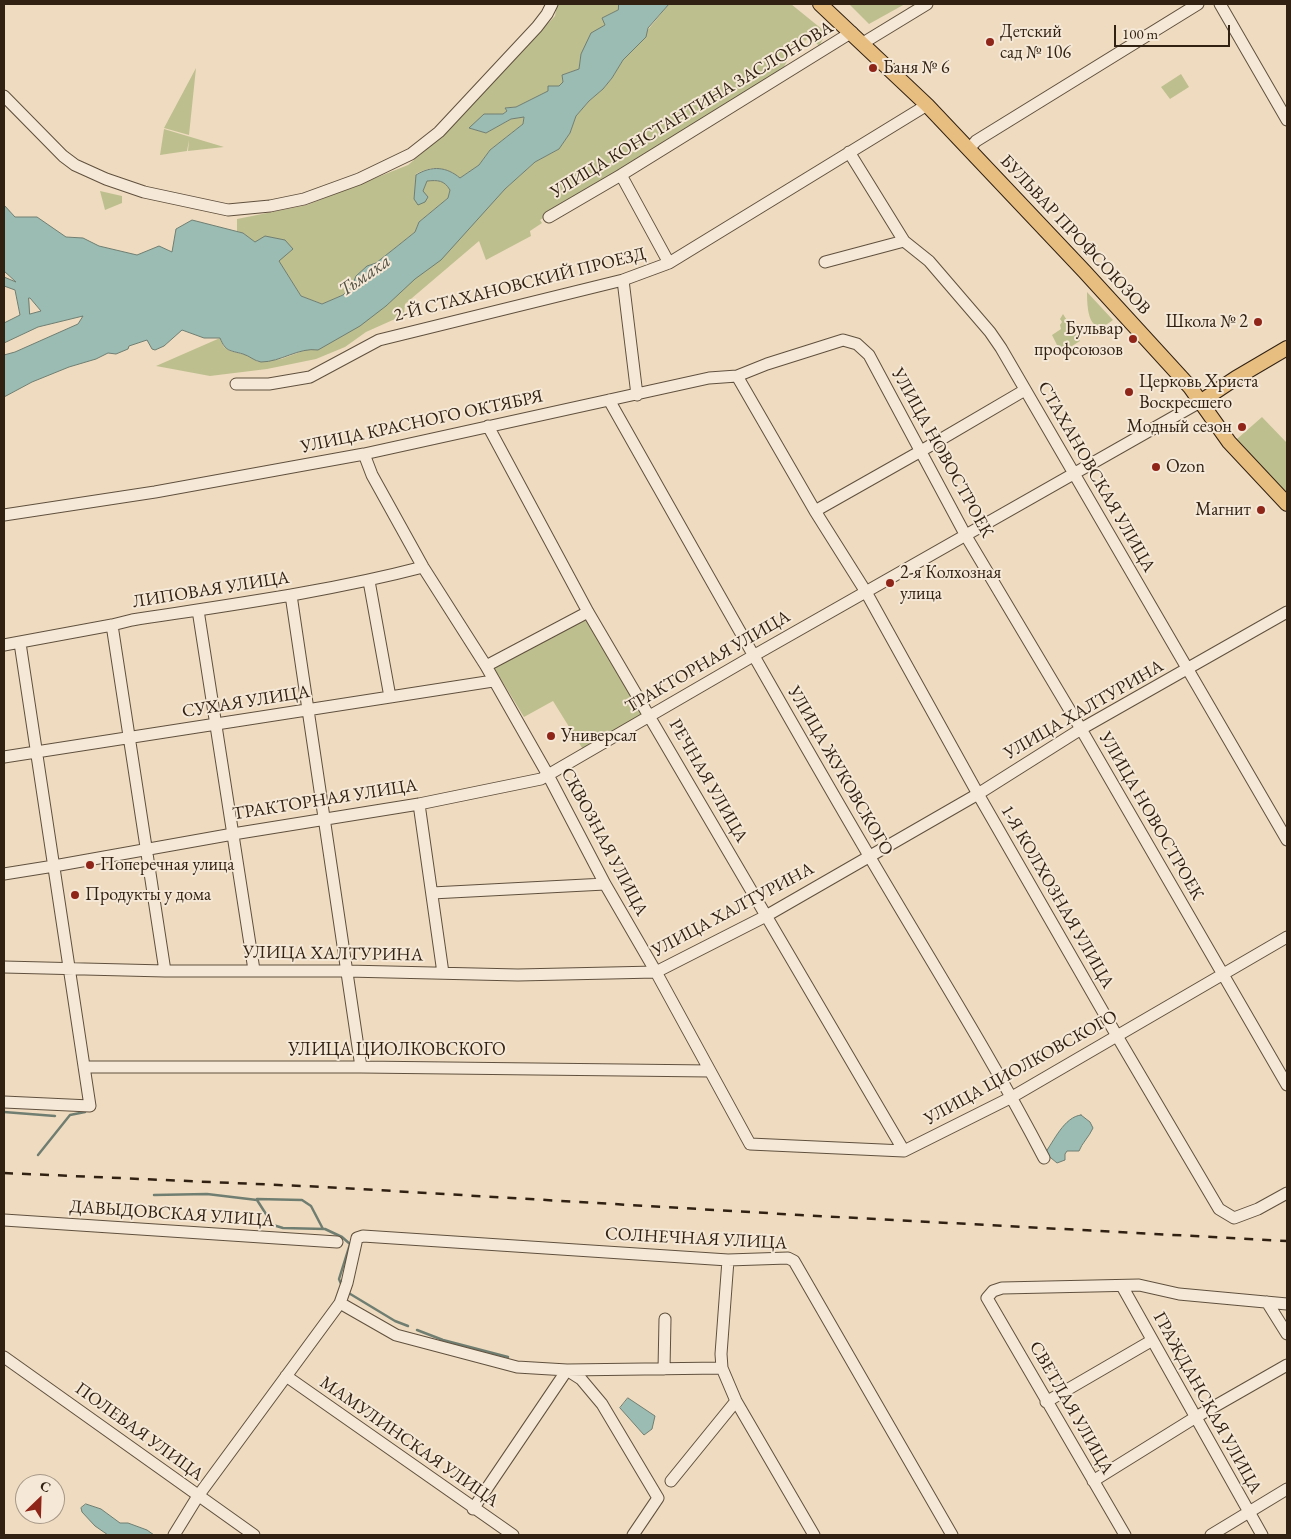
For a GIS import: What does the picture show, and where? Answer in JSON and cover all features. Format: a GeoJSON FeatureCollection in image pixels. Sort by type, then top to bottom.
{"type":"FeatureCollection","features":[{"type":"Feature","properties":{"kind":"main road","name":"БУЛЬВАР ПРОФСОЮЗОВ"},"geometry":{"type":"LineString","coordinates":[[820,4],[852,32],[927,105],[1090,277],[1190,387],[1229,442],[1287,504]]}},
{"type":"Feature","properties":{"kind":"main road","name":"ТРАКТОРНАЯ УЛИЦА"},"geometry":{"type":"LineString","coordinates":[[1200,402],[1287,348]]}},
{"type":"Feature","properties":{"kind":"street"},"geometry":{"type":"LineString","coordinates":[[4,96],[63,156],[75,165],[106,179],[144,192],[228,210],[270,206],[304,199],[359,179],[411,154],[439,132],[537,27],[552,4]]}},
{"type":"Feature","properties":{"kind":"street"},"geometry":{"type":"LineString","coordinates":[[863,43],[927,4]]}},
{"type":"Feature","properties":{"kind":"street"},"geometry":{"type":"LineString","coordinates":[[969,148],[976,141],[1198,4]]}},
{"type":"Feature","properties":{"kind":"street"},"geometry":{"type":"LineString","coordinates":[[1220,4],[1287,120]]}},
{"type":"Feature","properties":{"kind":"street","name":"УЛИЦА КОНСТАНТИНА ЗАСЛОНОВА"},"geometry":{"type":"LineString","coordinates":[[549,217],[621,175],[852,32]]}},
{"type":"Feature","properties":{"kind":"street","name":"2-Й СТАХАНОВСКИЙ ПРОЕЗД"},"geometry":{"type":"LineString","coordinates":[[236,384],[269,384],[310,377],[379,340],[623,280],[670,263],[927,105]]}},
{"type":"Feature","properties":{"kind":"street","name":"СТАХАНОВСКАЯ УЛИЦА"},"geometry":{"type":"LineString","coordinates":[[848,152],[904,241],[929,262],[990,332],[1075,473],[1187,670],[1287,840]]}},
{"type":"Feature","properties":{"kind":"street"},"geometry":{"type":"LineString","coordinates":[[621,175],[670,263]]}},
{"type":"Feature","properties":{"kind":"street"},"geometry":{"type":"LineString","coordinates":[[824,262],[904,241]]}},
{"type":"Feature","properties":{"kind":"street"},"geometry":{"type":"LineString","coordinates":[[623,280],[637,395]]}},
{"type":"Feature","properties":{"kind":"street","name":"УЛИЦА КРАСНОГО ОКТЯБРЯ"},"geometry":{"type":"LineString","coordinates":[[4,515],[155,492],[364,454],[709,378],[738,376],[767,364],[843,340]]}},
{"type":"Feature","properties":{"kind":"street","name":"УЛИЦА НОВОСТРОЕК"},"geometry":{"type":"LineString","coordinates":[[843,340],[858,344],[869,356],[966,536],[1081,729],[1287,1085]]}},
{"type":"Feature","properties":{"kind":"street"},"geometry":{"type":"LineString","coordinates":[[738,376],[815,511],[866,592],[978,794]]}},
{"type":"Feature","properties":{"kind":"street"},"geometry":{"type":"LineString","coordinates":[[815,511],[1025,390]]}},
{"type":"Feature","properties":{"kind":"street","name":"УЛИЦА ЖУКОВСКОГО"},"geometry":{"type":"LineString","coordinates":[[609,400],[869,857],[1012,1097],[1044,1158]]}},
{"type":"Feature","properties":{"kind":"street","name":"ТРАКТОРНАЯ УЛИЦА"},"geometry":{"type":"LineString","coordinates":[[4,874],[420,804],[541,779],[1200,402]]}},
{"type":"Feature","properties":{"kind":"street","name":"РЕЧНАЯ УЛИЦА"},"geometry":{"type":"LineString","coordinates":[[488,426],[588,612],[904,1151]]}},
{"type":"Feature","properties":{"kind":"street","name":"СКВОЗНАЯ УЛИЦА"},"geometry":{"type":"LineString","coordinates":[[364,454],[372,475],[423,567],[486,666],[750,1144]]}},
{"type":"Feature","properties":{"kind":"street","name":"ЛИПОВАЯ УЛИЦА"},"geometry":{"type":"LineString","coordinates":[[4,645],[132,620],[370,581],[423,567]]}},
{"type":"Feature","properties":{"kind":"street"},"geometry":{"type":"LineString","coordinates":[[370,581],[390,697]]}},
{"type":"Feature","properties":{"kind":"street"},"geometry":{"type":"LineString","coordinates":[[291,595],[361,1067]]}},
{"type":"Feature","properties":{"kind":"street"},"geometry":{"type":"LineString","coordinates":[[198,610],[254,970]]}},
{"type":"Feature","properties":{"kind":"street"},"geometry":{"type":"LineString","coordinates":[[486,666],[588,612]]}},
{"type":"Feature","properties":{"kind":"street","name":"УЛИЦА ХАЛТУРИНА"},"geometry":{"type":"LineString","coordinates":[[4,967],[518,975],[656,972],[766,916],[978,794],[1081,729],[1287,612]]}},
{"type":"Feature","properties":{"kind":"street"},"geometry":{"type":"LineString","coordinates":[[112,625],[165,971]]}},
{"type":"Feature","properties":{"kind":"street"},"geometry":{"type":"LineString","coordinates":[[4,1102],[90,1106],[20,643]]}},
{"type":"Feature","properties":{"kind":"street","name":"СУХАЯ УЛИЦА"},"geometry":{"type":"LineString","coordinates":[[4,757],[493,681]]}},
{"type":"Feature","properties":{"kind":"street","name":"1-Я КОЛХОЗНАЯ УЛИЦА"},"geometry":{"type":"LineString","coordinates":[[978,794],[1117,1036],[1219,1208],[1234,1218],[1258,1209],[1287,1193]]}},
{"type":"Feature","properties":{"kind":"street"},"geometry":{"type":"LineString","coordinates":[[420,804],[443,973]]}},
{"type":"Feature","properties":{"kind":"street"},"geometry":{"type":"LineString","coordinates":[[432,893],[605,884]]}},
{"type":"Feature","properties":{"kind":"street","name":"УЛИЦА ЦИОЛКОВСКОГО"},"geometry":{"type":"LineString","coordinates":[[750,1144],[904,1151],[1012,1097],[1287,936]]}},
{"type":"Feature","properties":{"kind":"street","name":"УЛИЦА ЦИОЛКОВСКОГО"},"geometry":{"type":"LineString","coordinates":[[84,1066],[710,1071]]}},
{"type":"Feature","properties":{"kind":"street","name":"ДАВЫДОВСКАЯ УЛИЦА"},"geometry":{"type":"LineString","coordinates":[[4,1220],[337,1242]]}},
{"type":"Feature","properties":{"kind":"street","name":"СОЛНЕЧНАЯ УЛИЦА"},"geometry":{"type":"LineString","coordinates":[[342,1299],[356,1238],[363,1236],[728,1260],[788,1258],[794,1261],[952,1535]]}},
{"type":"Feature","properties":{"kind":"street"},"geometry":{"type":"LineString","coordinates":[[728,1260],[721,1354],[722,1368],[736,1401],[814,1535]]}},
{"type":"Feature","properties":{"kind":"street"},"geometry":{"type":"LineString","coordinates":[[1122,1286],[1139,1285],[1179,1294],[1287,1304]]}},
{"type":"Feature","properties":{"kind":"street","name":"СВЕТЛАЯ УЛИЦА"},"geometry":{"type":"LineString","coordinates":[[1122,1286],[1002,1288],[993,1292],[987,1298],[1125,1535]]}},
{"type":"Feature","properties":{"kind":"street","name":"ГРАЖДАНСКАЯ УЛИЦА"},"geometry":{"type":"LineString","coordinates":[[1122,1286],[1151,1341],[1262,1535]]}},
{"type":"Feature","properties":{"kind":"street"},"geometry":{"type":"LineString","coordinates":[[174,1535],[198,1496],[342,1299],[396,1335],[517,1366],[567,1370],[722,1368]]}},
{"type":"Feature","properties":{"kind":"street"},"geometry":{"type":"LineString","coordinates":[[1268,1302],[1287,1334]]}},
{"type":"Feature","properties":{"kind":"street"},"geometry":{"type":"LineString","coordinates":[[664,1369],[665,1319]]}},
{"type":"Feature","properties":{"kind":"street"},"geometry":{"type":"LineString","coordinates":[[1046,1402],[1151,1341]]}},
{"type":"Feature","properties":{"kind":"street","name":"ПОЛЕВАЯ УЛИЦА"},"geometry":{"type":"LineString","coordinates":[[4,1357],[254,1535]]}},
{"type":"Feature","properties":{"kind":"street"},"geometry":{"type":"LineString","coordinates":[[1093,1480],[1196,1417],[1287,1365]]}},
{"type":"Feature","properties":{"kind":"street"},"geometry":{"type":"LineString","coordinates":[[473,1509],[567,1370]]}},
{"type":"Feature","properties":{"kind":"street"},"geometry":{"type":"LineString","coordinates":[[567,1370],[581,1379],[602,1404],[658,1498],[633,1535]]}},
{"type":"Feature","properties":{"kind":"street","name":"МАМУЛИНСКАЯ УЛИЦА"},"geometry":{"type":"LineString","coordinates":[[286,1376],[473,1509],[513,1535]]}},
{"type":"Feature","properties":{"kind":"street"},"geometry":{"type":"LineString","coordinates":[[671,1482],[736,1401]]}},
{"type":"Feature","properties":{"kind":"street"},"geometry":{"type":"LineString","coordinates":[[1211,1535],[1287,1489]]}},
{"type":"Feature","properties":{"kind":"green space"},"geometry":{"type":"Polygon","coordinates":[[[557,4],[619,4],[618,10],[602,18],[605,24],[581,54],[579,69],[562,75],[563,82],[559,86],[516,107],[505,108],[507,111],[503,114],[469,128],[486,133],[511,119],[524,116],[523,124],[490,150],[479,165],[460,178],[450,171],[439,168],[427,169],[416,174],[416,181],[423,191],[427,181],[443,182],[450,190],[448,198],[419,222],[415,232],[376,263],[367,266],[356,276],[352,286],[343,295],[322,304],[301,296],[278,260],[293,249],[255,242],[237,231],[237,219],[307,205],[408,165],[440,138],[555,16],[557,4]]]}},
{"type":"Feature","properties":{"kind":"green space"},"geometry":{"type":"Polygon","coordinates":[[[669,4],[791,4],[823,30],[824,37],[819,46],[810,36],[805,41],[801,37],[783,54],[787,61],[780,74],[540,220],[542,223],[530,231],[531,236],[486,260],[479,241],[405,304],[404,315],[366,332],[345,347],[316,359],[267,369],[210,376],[156,366],[220,338],[224,347],[230,351],[246,355],[258,362],[281,359],[311,348],[386,306],[505,189],[535,162],[559,149],[570,133],[576,116],[603,89],[623,60],[669,4]]]}},
{"type":"Feature","properties":{"kind":"green space"},"geometry":{"type":"Polygon","coordinates":[[[849,4],[905,4],[869,24],[849,4]]]}},
{"type":"Feature","properties":{"kind":"green space"},"geometry":{"type":"Polygon","coordinates":[[[196,68],[189,135],[164,128],[196,68]]]}},
{"type":"Feature","properties":{"kind":"green space"},"geometry":{"type":"Polygon","coordinates":[[[1181,74],[1189,87],[1170,99],[1161,87],[1181,74]]]}},
{"type":"Feature","properties":{"kind":"green space"},"geometry":{"type":"Polygon","coordinates":[[[164,129],[224,147],[188,151],[189,140],[187,151],[160,155],[164,129]]]}},
{"type":"Feature","properties":{"kind":"green space"},"geometry":{"type":"Polygon","coordinates":[[[100,191],[122,196],[122,203],[105,210],[100,191]]]}},
{"type":"Feature","properties":{"kind":"green space"},"geometry":{"type":"Polygon","coordinates":[[[1087,292],[1113,320],[1105,325],[1099,326],[1094,324],[1089,314],[1087,292]]]}},
{"type":"Feature","properties":{"kind":"green space"},"geometry":{"type":"Polygon","coordinates":[[[1063,314],[1080,341],[1061,353],[1052,335],[1061,329],[1060,325],[1062,322],[1060,319],[1063,314]]]}},
{"type":"Feature","properties":{"kind":"green space"},"geometry":{"type":"Polygon","coordinates":[[[1262,417],[1287,443],[1287,494],[1237,439],[1262,417]]]}},
{"type":"Feature","properties":{"kind":"green space"},"geometry":{"type":"Polygon","coordinates":[[[587,616],[645,714],[584,751],[553,701],[524,717],[494,668],[587,616]]]}},
{"type":"Feature","properties":{"kind":"water","name":"Тьмака"},"geometry":{"type":"Polygon","coordinates":[[[619,4],[669,4],[648,28],[646,37],[623,60],[603,89],[576,116],[570,133],[559,149],[535,162],[505,189],[441,260],[415,279],[386,306],[360,326],[318,350],[304,351],[276,360],[261,362],[228,350],[220,338],[204,338],[182,330],[164,346],[155,350],[152,349],[147,340],[129,346],[128,349],[116,354],[108,353],[96,359],[69,367],[32,382],[4,397],[4,355],[78,324],[83,316],[38,327],[4,343],[4,323],[20,315],[15,290],[4,286],[4,277],[16,282],[4,271],[4,205],[15,217],[37,217],[66,237],[83,238],[99,246],[137,255],[159,246],[172,252],[176,229],[192,220],[243,233],[255,242],[265,236],[285,240],[293,249],[279,261],[301,296],[322,304],[343,295],[352,286],[356,276],[367,266],[376,263],[415,232],[419,222],[448,198],[450,190],[443,182],[427,181],[423,191],[428,197],[425,202],[418,205],[414,199],[416,175],[428,170],[439,169],[450,171],[460,178],[479,165],[490,150],[523,124],[524,117],[511,119],[486,133],[469,128],[484,114],[503,114],[507,111],[505,108],[516,107],[548,91],[548,86],[559,86],[563,82],[562,75],[579,69],[581,54],[591,33],[605,25],[602,18],[618,10],[619,4]],[[30,298],[30,314],[41,311],[30,298]]]}},
{"type":"Feature","properties":{"kind":"water"},"geometry":{"type":"Polygon","coordinates":[[[1081,1115],[1090,1122],[1093,1128],[1090,1134],[1079,1151],[1067,1151],[1065,1160],[1057,1163],[1045,1153],[1069,1120],[1081,1115]]]}},
{"type":"Feature","properties":{"kind":"water"},"geometry":{"type":"Polygon","coordinates":[[[628,1398],[655,1416],[652,1429],[644,1435],[620,1408],[628,1398]]]}},
{"type":"Feature","properties":{"kind":"water"},"geometry":{"type":"Polygon","coordinates":[[[86,1504],[101,1509],[120,1523],[128,1523],[147,1530],[154,1535],[108,1535],[95,1526],[82,1512],[81,1508],[86,1504]]]}},
{"type":"Feature","properties":{"kind":"waterway"},"geometry":{"type":"LineString","coordinates":[[4,1112],[55,1116]]}},
{"type":"Feature","properties":{"kind":"waterway"},"geometry":{"type":"LineString","coordinates":[[38,1155],[70,1115],[85,1112]]}},
{"type":"Feature","properties":{"kind":"waterway"},"geometry":{"type":"LineString","coordinates":[[154,1195],[207,1194],[257,1200],[273,1225],[283,1228],[325,1229],[342,1237],[350,1244],[339,1279],[342,1286]]}},
{"type":"Feature","properties":{"kind":"waterway"},"geometry":{"type":"LineString","coordinates":[[257,1199],[302,1200],[311,1206],[323,1229]]}},
{"type":"Feature","properties":{"kind":"waterway"},"geometry":{"type":"LineString","coordinates":[[347,1292],[395,1321],[408,1326]]}},
{"type":"Feature","properties":{"kind":"waterway"},"geometry":{"type":"LineString","coordinates":[[417,1330],[443,1340],[508,1357]]}},
{"type":"Feature","properties":{"kind":"railway"},"geometry":{"type":"LineString","coordinates":[[4,1173],[325,1187],[1287,1241]]}},
{"type":"Feature","properties":{"kind":"place","name":"Детский сад № 106"},"geometry":{"type":"Point","coordinates":[990,42]}},
{"type":"Feature","properties":{"kind":"place","name":"Баня № 6"},"geometry":{"type":"Point","coordinates":[873,68]}},
{"type":"Feature","properties":{"kind":"place","name":"Школа № 2"},"geometry":{"type":"Point","coordinates":[1258,322]}},
{"type":"Feature","properties":{"kind":"place","name":"Бульвар профсоюзов"},"geometry":{"type":"Point","coordinates":[1133,339]}},
{"type":"Feature","properties":{"kind":"place","name":"Церковь Христа Воскресшего"},"geometry":{"type":"Point","coordinates":[1129,392]}},
{"type":"Feature","properties":{"kind":"place","name":"Модный сезон"},"geometry":{"type":"Point","coordinates":[1242,427]}},
{"type":"Feature","properties":{"kind":"place","name":"Ozon"},"geometry":{"type":"Point","coordinates":[1156,467]}},
{"type":"Feature","properties":{"kind":"place","name":"Магнит"},"geometry":{"type":"Point","coordinates":[1261,510]}},
{"type":"Feature","properties":{"kind":"place","name":"2-я Колхозная улица"},"geometry":{"type":"Point","coordinates":[890,583]}},
{"type":"Feature","properties":{"kind":"place","name":"Универсал"},"geometry":{"type":"Point","coordinates":[551,736]}},
{"type":"Feature","properties":{"kind":"place","name":"Поперечная улица"},"geometry":{"type":"Point","coordinates":[90,865]}},
{"type":"Feature","properties":{"kind":"place","name":"Продукты у дома"},"geometry":{"type":"Point","coordinates":[75,895]}}]}
